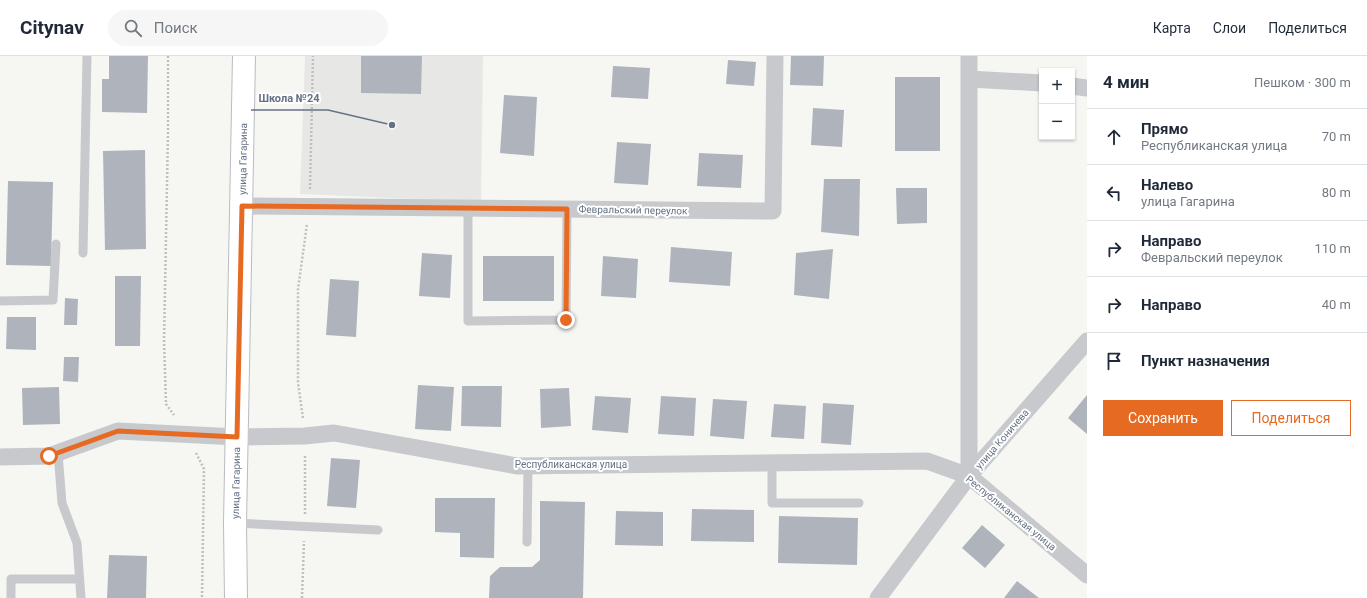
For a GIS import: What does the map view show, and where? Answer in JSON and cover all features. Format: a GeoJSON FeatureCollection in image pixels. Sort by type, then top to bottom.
{"type":"FeatureCollection","features":[{"type":"Feature","properties":{"kind":"street","name":"улица Гагарина"},"geometry":{"type":"LineString","coordinates":[[236,598],[235,523],[244,56]]}},
{"type":"Feature","properties":{"kind":"street","name":"Февральский переулок"},"geometry":{"type":"LineString","coordinates":[[242,206],[773,211],[775,56]]}},
{"type":"Feature","properties":{"kind":"street"},"geometry":{"type":"LineString","coordinates":[[969,56],[969,476]]}},
{"type":"Feature","properties":{"kind":"street"},"geometry":{"type":"LineString","coordinates":[[969,79],[1039,83]]}},
{"type":"Feature","properties":{"kind":"street"},"geometry":{"type":"LineString","coordinates":[[1075,86],[1087,88]]}},
{"type":"Feature","properties":{"kind":"street","name":"улица Коничева"},"geometry":{"type":"LineString","coordinates":[[878,598],[969,476],[1087,341]]}},
{"type":"Feature","properties":{"kind":"street","name":"Республиканская улица"},"geometry":{"type":"LineString","coordinates":[[0,457],[49,456],[118,431],[237,437],[305,436],[334,433],[517,466],[927,461],[969,476],[1087,575]]}},
{"type":"Feature","properties":{"kind":"lane"},"geometry":{"type":"LineString","coordinates":[[83,253],[87,56]]}},
{"type":"Feature","properties":{"kind":"lane"},"geometry":{"type":"LineString","coordinates":[[468,208],[468,321],[566,320],[567,209]]}},
{"type":"Feature","properties":{"kind":"lane"},"geometry":{"type":"LineString","coordinates":[[0,301],[53,300],[56,244]]}},
{"type":"Feature","properties":{"kind":"lane"},"geometry":{"type":"LineString","coordinates":[[58,453],[62,503],[77,544],[81,598]]}},
{"type":"Feature","properties":{"kind":"lane"},"geometry":{"type":"LineString","coordinates":[[772,462],[772,503],[860,503]]}},
{"type":"Feature","properties":{"kind":"lane"},"geometry":{"type":"LineString","coordinates":[[527,542],[528,466]]}},
{"type":"Feature","properties":{"kind":"lane"},"geometry":{"type":"LineString","coordinates":[[235,523],[378,530]]}},
{"type":"Feature","properties":{"kind":"lane"},"geometry":{"type":"LineString","coordinates":[[11,598],[11,579],[79,579]]}},
{"type":"Feature","properties":{"kind":"path"},"geometry":{"type":"LineString","coordinates":[[168,56],[164,342],[166,404],[188,435],[204,469],[202,598]]}},
{"type":"Feature","properties":{"kind":"path"},"geometry":{"type":"LineString","coordinates":[[305,436],[298,383],[298,289],[309,206],[313,56]]}},
{"type":"Feature","properties":{"kind":"shaded area"},"geometry":{"type":"Polygon","coordinates":[[[305,56],[483,56],[481,202],[300,194],[305,56]]]}},
{"type":"Feature","properties":{"kind":"building"},"geometry":{"type":"Polygon","coordinates":[[[109,56],[148,56],[147,113],[102,112],[102,79],[109,79],[109,56]]]}},
{"type":"Feature","properties":{"kind":"building"},"geometry":{"type":"Polygon","coordinates":[[[361,56],[422,56],[421,94],[361,93],[361,56]]]}},
{"type":"Feature","properties":{"kind":"building"},"geometry":{"type":"Polygon","coordinates":[[[791,56],[824,56],[823,86],[790,85],[791,56]]]}},
{"type":"Feature","properties":{"kind":"building"},"geometry":{"type":"Polygon","coordinates":[[[728,60],[756,62],[754,86],[726,84],[728,60]]]}},
{"type":"Feature","properties":{"kind":"building"},"geometry":{"type":"Polygon","coordinates":[[[613,66],[650,68],[648,99],[611,97],[613,66]]]}},
{"type":"Feature","properties":{"kind":"building"},"geometry":{"type":"Polygon","coordinates":[[[895,77],[940,77],[940,151],[895,151],[895,77]]]}},
{"type":"Feature","properties":{"kind":"building"},"geometry":{"type":"Polygon","coordinates":[[[504,95],[537,97],[534,156],[500,153],[504,95]]]}},
{"type":"Feature","properties":{"kind":"building"},"geometry":{"type":"Polygon","coordinates":[[[813,108],[844,110],[842,147],[811,145],[813,108]]]}},
{"type":"Feature","properties":{"kind":"building"},"geometry":{"type":"Polygon","coordinates":[[[617,142],[651,144],[648,185],[614,183],[617,142]]]}},
{"type":"Feature","properties":{"kind":"building"},"geometry":{"type":"Polygon","coordinates":[[[145,150],[146,249],[105,250],[103,151],[145,150]]]}},
{"type":"Feature","properties":{"kind":"building"},"geometry":{"type":"Polygon","coordinates":[[[699,153],[743,155],[741,188],[697,186],[699,153]]]}},
{"type":"Feature","properties":{"kind":"building"},"geometry":{"type":"Polygon","coordinates":[[[824,179],[860,179],[859,236],[821,232],[824,179]]]}},
{"type":"Feature","properties":{"kind":"building"},"geometry":{"type":"Polygon","coordinates":[[[8,181],[53,182],[51,266],[6,265],[8,181]]]}},
{"type":"Feature","properties":{"kind":"building"},"geometry":{"type":"Polygon","coordinates":[[[896,188],[927,188],[927,223],[897,224],[896,188]]]}},
{"type":"Feature","properties":{"kind":"building"},"geometry":{"type":"Polygon","coordinates":[[[671,247],[732,252],[730,286],[669,282],[671,247]]]}},
{"type":"Feature","properties":{"kind":"building"},"geometry":{"type":"Polygon","coordinates":[[[833,249],[829,299],[794,295],[796,253],[833,249]]]}},
{"type":"Feature","properties":{"kind":"building"},"geometry":{"type":"Polygon","coordinates":[[[422,253],[452,255],[450,298],[419,296],[422,253]]]}},
{"type":"Feature","properties":{"kind":"building"},"geometry":{"type":"Polygon","coordinates":[[[483,256],[554,256],[554,301],[483,301],[483,256]]]}},
{"type":"Feature","properties":{"kind":"building"},"geometry":{"type":"Polygon","coordinates":[[[603,256],[638,259],[636,298],[601,296],[603,256]]]}},
{"type":"Feature","properties":{"kind":"building"},"geometry":{"type":"Polygon","coordinates":[[[115,276],[141,276],[140,346],[115,346],[115,276]]]}},
{"type":"Feature","properties":{"kind":"building"},"geometry":{"type":"Polygon","coordinates":[[[330,279],[359,281],[356,337],[326,335],[330,279]]]}},
{"type":"Feature","properties":{"kind":"building"},"geometry":{"type":"Polygon","coordinates":[[[65,298],[78,299],[77,325],[64,325],[65,298]]]}},
{"type":"Feature","properties":{"kind":"building"},"geometry":{"type":"Polygon","coordinates":[[[7,317],[36,317],[36,350],[6,349],[7,317]]]}},
{"type":"Feature","properties":{"kind":"building"},"geometry":{"type":"Polygon","coordinates":[[[64,357],[79,357],[78,382],[63,381],[64,357]]]}},
{"type":"Feature","properties":{"kind":"building"},"geometry":{"type":"Polygon","coordinates":[[[418,385],[454,387],[451,431],[415,429],[418,385]]]}},
{"type":"Feature","properties":{"kind":"building"},"geometry":{"type":"Polygon","coordinates":[[[462,386],[502,386],[501,427],[461,426],[462,386]]]}},
{"type":"Feature","properties":{"kind":"building"},"geometry":{"type":"Polygon","coordinates":[[[59,387],[60,424],[23,425],[22,388],[59,387]]]}},
{"type":"Feature","properties":{"kind":"building"},"geometry":{"type":"Polygon","coordinates":[[[569,388],[571,426],[541,428],[540,389],[569,388]]]}},
{"type":"Feature","properties":{"kind":"building"},"geometry":{"type":"Polygon","coordinates":[[[1087,395],[1087,434],[1068,418],[1087,395]]]}},
{"type":"Feature","properties":{"kind":"building"},"geometry":{"type":"Polygon","coordinates":[[[595,396],[631,398],[628,433],[592,430],[595,396]]]}},
{"type":"Feature","properties":{"kind":"building"},"geometry":{"type":"Polygon","coordinates":[[[661,396],[696,398],[694,436],[658,434],[661,396]]]}},
{"type":"Feature","properties":{"kind":"building"},"geometry":{"type":"Polygon","coordinates":[[[713,399],[747,401],[744,439],[710,436],[713,399]]]}},
{"type":"Feature","properties":{"kind":"building"},"geometry":{"type":"Polygon","coordinates":[[[823,403],[854,405],[851,445],[821,443],[823,403]]]}},
{"type":"Feature","properties":{"kind":"building"},"geometry":{"type":"Polygon","coordinates":[[[774,404],[806,406],[804,439],[771,437],[774,404]]]}},
{"type":"Feature","properties":{"kind":"building"},"geometry":{"type":"Polygon","coordinates":[[[331,458],[360,460],[356,508],[327,506],[331,458]]]}},
{"type":"Feature","properties":{"kind":"building"},"geometry":{"type":"Polygon","coordinates":[[[435,498],[495,498],[494,558],[460,557],[460,533],[435,532],[435,498]]]}},
{"type":"Feature","properties":{"kind":"building"},"geometry":{"type":"Polygon","coordinates":[[[540,501],[585,502],[583,598],[489,598],[490,576],[500,567],[532,567],[540,560],[540,501]]]}},
{"type":"Feature","properties":{"kind":"building"},"geometry":{"type":"Polygon","coordinates":[[[692,509],[754,510],[754,542],[691,541],[692,509]]]}},
{"type":"Feature","properties":{"kind":"building"},"geometry":{"type":"Polygon","coordinates":[[[616,511],[663,512],[663,546],[615,545],[616,511]]]}},
{"type":"Feature","properties":{"kind":"building"},"geometry":{"type":"Polygon","coordinates":[[[779,516],[858,518],[857,565],[778,563],[779,516]]]}},
{"type":"Feature","properties":{"kind":"building"},"geometry":{"type":"Polygon","coordinates":[[[982,525],[1005,545],[985,568],[962,548],[982,525]]]}},
{"type":"Feature","properties":{"kind":"building"},"geometry":{"type":"Polygon","coordinates":[[[109,555],[147,556],[146,598],[107,598],[109,555]]]}},
{"type":"Feature","properties":{"kind":"building"},"geometry":{"type":"Polygon","coordinates":[[[1017,581],[1039,598],[1004,598],[1017,581]]]}},
{"type":"Feature","properties":{"kind":"place","name":"Школа №24"},"geometry":{"type":"Point","coordinates":[392,125]}},
{"type":"Feature","properties":{"kind":"route"},"geometry":{"type":"LineString","coordinates":[[49,456],[118,431],[237,437],[242,206],[567,209],[566,320]]}}]}
